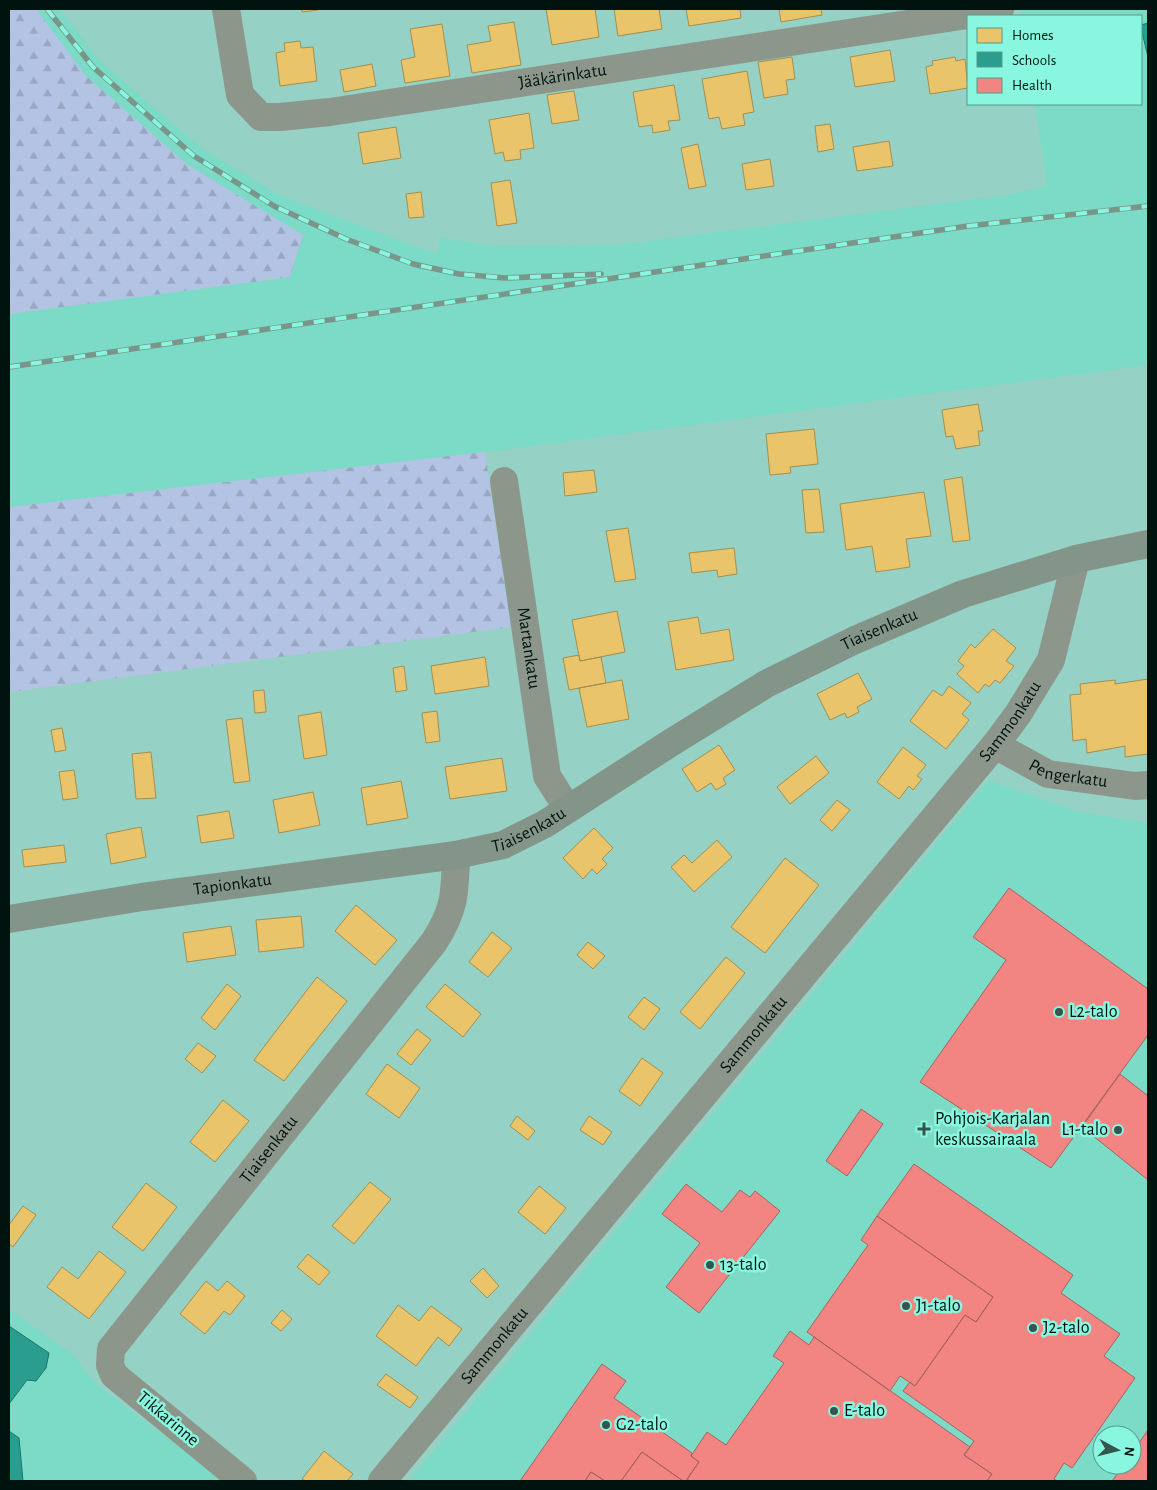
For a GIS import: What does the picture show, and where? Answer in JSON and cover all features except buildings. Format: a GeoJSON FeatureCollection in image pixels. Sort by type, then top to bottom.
{"type":"FeatureCollection","features":[{"type":"Feature","properties":{"kind":"street","name":"Jääkärinkatu"},"geometry":{"type":"LineString","coordinates":[[226,9],[240,94],[261,116],[280,117],[330,112],[987,11]]}},
{"type":"Feature","properties":{"kind":"street","name":"Martankatu"},"geometry":{"type":"LineString","coordinates":[[504,481],[547,776],[568,809]]}},
{"type":"Feature","properties":{"kind":"street","name":"Tiaisenkatu"},"geometry":{"type":"LineString","coordinates":[[111,1348],[434,942],[448,920],[454,896],[456,855],[503,845],[545,824],[766,684],[855,640],[963,594],[1076,559],[1148,544]]}},
{"type":"Feature","properties":{"kind":"street","name":"Sammonkatu"},"geometry":{"type":"LineString","coordinates":[[382,1481],[995,745],[1018,714],[1051,660],[1076,559]]}},
{"type":"Feature","properties":{"kind":"street","name":"Pengerkatu"},"geometry":{"type":"LineString","coordinates":[[995,745],[1048,774],[1135,786],[1148,785]]}},
{"type":"Feature","properties":{"kind":"street","name":"Tapionkatu"},"geometry":{"type":"LineString","coordinates":[[9,919],[142,897],[456,855]]}},
{"type":"Feature","properties":{"kind":"street","name":"Tikkarinne"},"geometry":{"type":"LineString","coordinates":[[111,1348],[110,1365],[114,1375],[243,1481]]}},
{"type":"Feature","properties":{"kind":"shaded area"},"geometry":{"type":"Polygon","coordinates":[[[36,9],[59,9],[101,62],[200,147],[281,196],[437,254],[441,238],[496,246],[617,245],[1007,195],[1047,186],[1035,105],[1142,105],[1142,15],[1022,15],[1020,9],[1148,9],[1148,365],[485,452],[9,507],[9,314],[290,277],[303,235],[188,165],[86,76],[36,9]]]}},
{"type":"Feature","properties":{"kind":"shaded area","name":"Pohjois-Karjalan keskussairaala"},"geometry":{"type":"Polygon","coordinates":[[[989,780],[1078,812],[1148,823],[1148,1481],[409,1481],[989,780]]]}},
{"type":"Feature","properties":{"kind":"shaded area"},"geometry":{"type":"Polygon","coordinates":[[[9,1309],[72,1354],[96,1384],[224,1481],[9,1481],[9,1309]]]}},
{"type":"Feature","properties":{"kind":"green space"},"geometry":{"type":"Polygon","coordinates":[[[9,9],[36,9],[86,76],[188,165],[303,235],[290,277],[9,314],[9,9]]]}},
{"type":"Feature","properties":{"kind":"green space"},"geometry":{"type":"Polygon","coordinates":[[[485,452],[511,627],[9,692],[9,507],[485,452]]]}},
{"type":"Feature","properties":{"kind":"railway"},"geometry":{"type":"LineString","coordinates":[[47,9],[93,67],[194,156],[274,206],[346,239],[413,264],[459,274],[505,278],[601,274]]}},
{"type":"Feature","properties":{"kind":"railway"},"geometry":{"type":"LineString","coordinates":[[9,367],[968,226],[1148,206]]}},
{"type":"Feature","properties":{"kind":"place","name":"L2-talo"},"geometry":{"type":"Point","coordinates":[1059,1012]}},
{"type":"Feature","properties":{"kind":"place","name":"Pohjois-Karjalan keskussairaala"},"geometry":{"type":"Point","coordinates":[924,1129]}},
{"type":"Feature","properties":{"kind":"place","name":"L1-talo"},"geometry":{"type":"Point","coordinates":[1118,1130]}},
{"type":"Feature","properties":{"kind":"place","name":"13-talo"},"geometry":{"type":"Point","coordinates":[710,1265]}},
{"type":"Feature","properties":{"kind":"place","name":"J1-talo"},"geometry":{"type":"Point","coordinates":[906,1306]}},
{"type":"Feature","properties":{"kind":"place","name":"J2-talo"},"geometry":{"type":"Point","coordinates":[1033,1328]}},
{"type":"Feature","properties":{"kind":"place","name":"E-talo"},"geometry":{"type":"Point","coordinates":[834,1411]}},
{"type":"Feature","properties":{"kind":"place","name":"G2-talo"},"geometry":{"type":"Point","coordinates":[606,1425]}}]}
